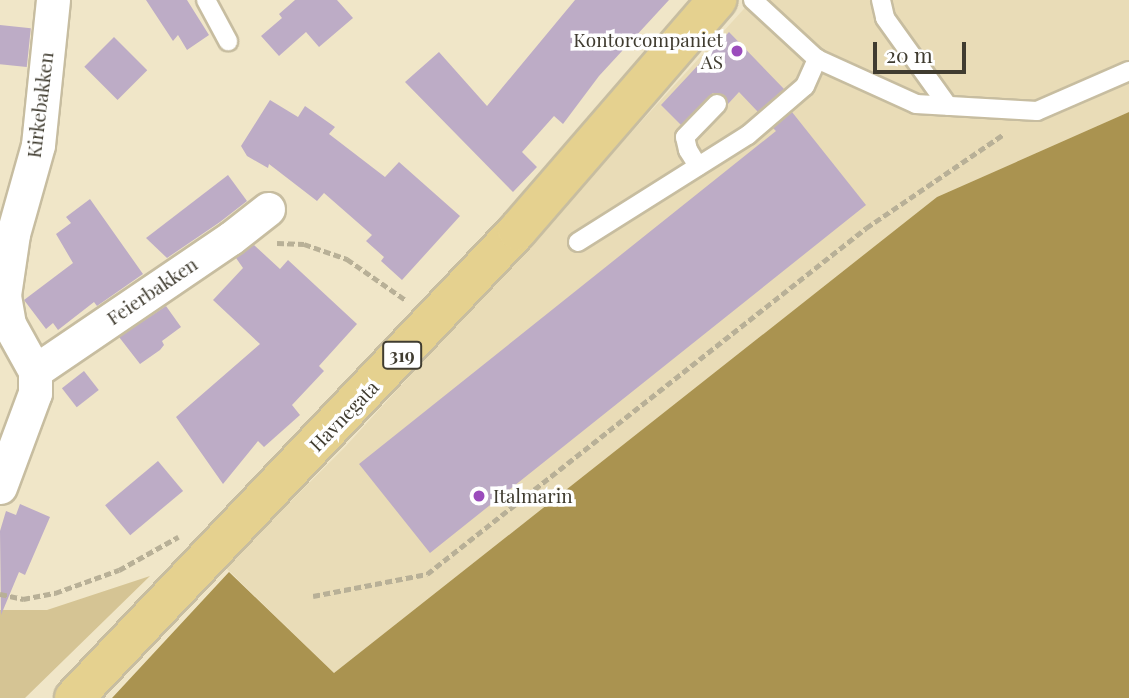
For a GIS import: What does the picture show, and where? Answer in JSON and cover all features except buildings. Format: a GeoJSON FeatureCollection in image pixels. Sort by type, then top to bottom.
{"type":"FeatureCollection","features":[{"type":"Feature","properties":{"kind":"main road","name":"Havnegata"},"geometry":{"type":"LineString","coordinates":[[74,698],[520,228],[718,0]]}},
{"type":"Feature","properties":{"kind":"street","name":"Kirkebakken"},"geometry":{"type":"LineString","coordinates":[[34,371],[8,333],[5,306],[7,270],[38,145],[53,0]]}},
{"type":"Feature","properties":{"kind":"street","name":"Feierbakken"},"geometry":{"type":"LineString","coordinates":[[34,371],[231,239],[268,209]]}},
{"type":"Feature","properties":{"kind":"street"},"geometry":{"type":"LineString","coordinates":[[0,487],[35,393],[34,371]]}},
{"type":"Feature","properties":{"kind":"lane"},"geometry":{"type":"LineString","coordinates":[[206,0],[228,41]]}},
{"type":"Feature","properties":{"kind":"lane"},"geometry":{"type":"LineString","coordinates":[[753,0],[817,59],[916,104],[1037,111],[1129,71]]}},
{"type":"Feature","properties":{"kind":"lane"},"geometry":{"type":"LineString","coordinates":[[881,0],[885,18],[948,106]]}},
{"type":"Feature","properties":{"kind":"lane"},"geometry":{"type":"LineString","coordinates":[[578,242],[748,135],[806,86],[817,59]]}},
{"type":"Feature","properties":{"kind":"lane"},"geometry":{"type":"LineString","coordinates":[[698,166],[688,150],[685,137],[717,104]]}},
{"type":"Feature","properties":{"kind":"path"},"geometry":{"type":"LineString","coordinates":[[313,596],[427,575],[866,228],[1037,111]]}},
{"type":"Feature","properties":{"kind":"path"},"geometry":{"type":"LineString","coordinates":[[318,249],[347,259],[407,301]]}},
{"type":"Feature","properties":{"kind":"path"},"geometry":{"type":"LineString","coordinates":[[0,594],[23,599],[55,593],[119,570],[179,536],[210,557]]}},
{"type":"Feature","properties":{"kind":"shaded area"},"geometry":{"type":"Polygon","coordinates":[[[752,0],[1129,0],[1129,112],[937,197],[334,673],[225,567],[345,447],[752,0]]]}},
{"type":"Feature","properties":{"kind":"shaded area"},"geometry":{"type":"Polygon","coordinates":[[[1129,112],[1129,698],[112,698],[229,572],[334,673],[937,197],[1129,112]]]}},
{"type":"Feature","properties":{"kind":"shaded area"},"geometry":{"type":"Polygon","coordinates":[[[150,576],[25,698],[0,698],[0,610],[47,610],[150,576]]]}},
{"type":"Feature","properties":{"kind":"place","name":"Kontorcompaniet AS"},"geometry":{"type":"Point","coordinates":[737,51]}},
{"type":"Feature","properties":{"kind":"place","name":"Italmarin"},"geometry":{"type":"Point","coordinates":[479,496]}}]}
